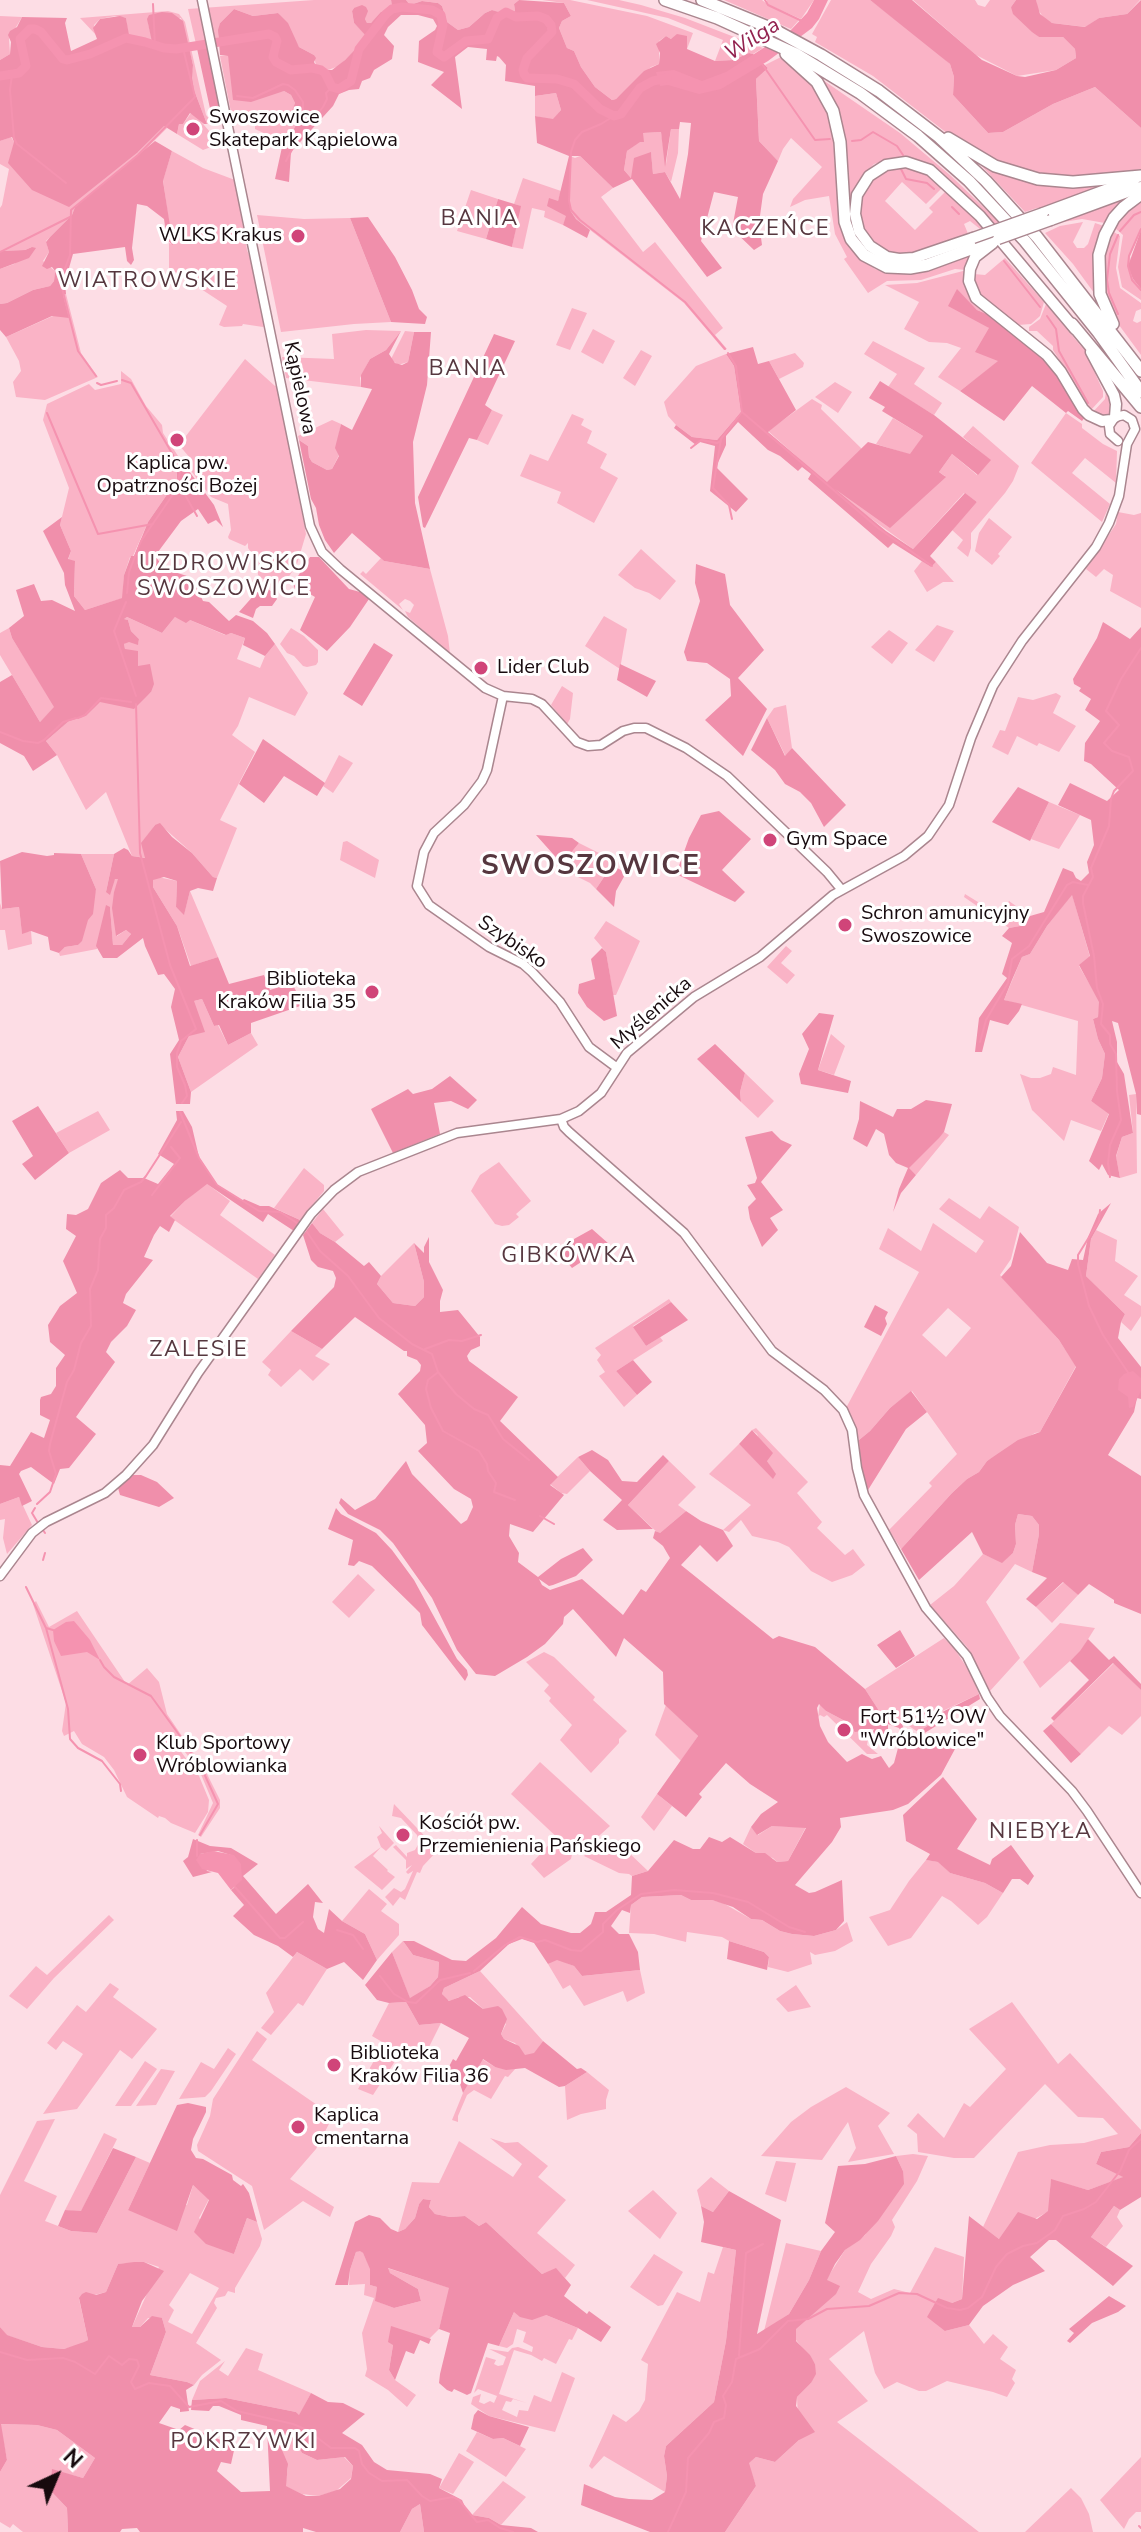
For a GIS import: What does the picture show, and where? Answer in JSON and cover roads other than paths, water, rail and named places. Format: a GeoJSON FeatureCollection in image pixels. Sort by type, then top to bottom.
{"type":"FeatureCollection","features":[{"type":"Feature","properties":{"kind":"highway"},"geometry":{"type":"LineString","coordinates":[[665,0],[717,18],[857,77],[919,121],[981,159],[1024,176],[1073,182],[1141,177]]}},
{"type":"Feature","properties":{"kind":"highway"},"geometry":{"type":"LineString","coordinates":[[702,0],[773,29],[798,53],[892,115],[969,181],[1035,252],[1141,392]]}},
{"type":"Feature","properties":{"kind":"highway"},"geometry":{"type":"LineString","coordinates":[[798,53],[833,111],[839,136],[845,222],[851,239],[861,253],[879,264],[905,269],[927,265],[998,239]]}},
{"type":"Feature","properties":{"kind":"highway"},"geometry":{"type":"LineString","coordinates":[[919,121],[970,166],[1028,226],[1138,367]]}},
{"type":"Feature","properties":{"kind":"highway"},"geometry":{"type":"LineString","coordinates":[[1138,367],[1103,304],[1098,285],[1098,265],[1101,245],[1109,226],[1121,210],[1141,194]]}},
{"type":"Feature","properties":{"kind":"highway"},"geometry":{"type":"LineString","coordinates":[[1072,324],[1141,407]]}},
{"type":"Feature","properties":{"kind":"main road"},"geometry":{"type":"LineString","coordinates":[[979,245],[969,281],[976,298],[1047,355],[1089,415],[1102,421],[1113,418],[1116,404],[1110,387],[1072,324],[980,216],[930,170],[914,163],[886,165],[867,178],[857,195],[855,214],[859,231],[870,246],[887,257],[904,260],[979,245],[1047,216],[1141,177]]}},
{"type":"Feature","properties":{"kind":"main road"},"geometry":{"type":"LineString","coordinates":[[998,239],[1047,216],[1141,187]]}},
{"type":"Feature","properties":{"kind":"street","name":"Kąpielowa"},"geometry":{"type":"LineString","coordinates":[[202,0],[313,537],[322,552],[485,688],[542,704],[571,736],[588,746],[601,745],[623,731],[646,728],[663,735],[727,776],[841,889]]}},
{"type":"Feature","properties":{"kind":"street"},"geometry":{"type":"LineString","coordinates":[[1124,415],[1132,420],[1135,429],[1129,439],[1118,441],[1109,432],[1113,418],[1124,415]]}},
{"type":"Feature","properties":{"kind":"street","name":"Myślenicka"},"geometry":{"type":"LineString","coordinates":[[564,1119],[595,1100],[632,1048],[694,997],[762,955],[841,889],[912,850],[928,836],[953,796],[971,738],[993,686],[1022,641],[1096,547],[1109,523],[1119,496],[1129,439]]}},
{"type":"Feature","properties":{"kind":"street","name":"Myślenicka"},"geometry":{"type":"LineString","coordinates":[[1118,441],[1123,462]]}},
{"type":"Feature","properties":{"kind":"street","name":"Szybisko"},"geometry":{"type":"LineString","coordinates":[[507,696],[482,781],[464,805],[434,833],[424,852],[417,886],[429,905],[489,947],[532,972],[560,1002],[589,1047],[616,1067]]}},
{"type":"Feature","properties":{"kind":"street"},"geometry":{"type":"LineString","coordinates":[[0,1576],[32,1533],[46,1522],[105,1493],[153,1445],[198,1373],[311,1214],[334,1190],[358,1172],[457,1133],[564,1119],[564,1127],[684,1233],[772,1351],[824,1390],[843,1410],[852,1430],[864,1495],[926,1608],[967,1656],[993,1707],[1072,1791],[1141,1893]]}},
{"type":"Feature","properties":{"kind":"waterway"},"geometry":{"type":"LineString","coordinates":[[765,0],[768,5],[802,21]]}},
{"type":"Feature","properties":{"kind":"waterway"},"geometry":{"type":"LineString","coordinates":[[153,4],[155,46]]}},
{"type":"Feature","properties":{"kind":"waterway","name":"Wilga"},"geometry":{"type":"LineString","coordinates":[[0,76],[19,73],[26,66],[20,39],[30,29],[41,32],[67,60],[90,54],[126,38],[176,49],[269,34],[277,41],[273,57],[276,62],[291,70],[321,70],[332,87],[339,89],[351,81],[359,49],[386,14],[402,7],[432,10],[441,15],[443,25],[437,52],[444,57],[466,41],[488,39],[497,18],[506,12],[516,17],[538,16],[546,19],[552,32],[527,58],[524,74],[527,78],[557,79],[574,84],[600,109],[614,116],[621,114],[640,88],[667,78]]}},
{"type":"Feature","properties":{"kind":"waterway"},"geometry":{"type":"LineString","coordinates":[[96,376],[78,351],[62,288],[61,279],[70,255],[71,210],[138,155],[195,97],[183,48]]}},
{"type":"Feature","properties":{"kind":"waterway"},"geometry":{"type":"LineString","coordinates":[[762,64],[815,140],[830,139]]}},
{"type":"Feature","properties":{"kind":"waterway"},"geometry":{"type":"LineString","coordinates":[[12,75],[10,90],[14,138],[17,144],[66,183]]}},
{"type":"Feature","properties":{"kind":"waterway"},"geometry":{"type":"LineString","coordinates":[[237,96],[253,98],[283,84],[288,85],[303,102],[303,119],[307,127]]}},
{"type":"Feature","properties":{"kind":"waterway"},"geometry":{"type":"LineString","coordinates":[[286,161],[297,140],[323,107],[326,93],[332,87]]}},
{"type":"Feature","properties":{"kind":"waterway"},"geometry":{"type":"LineString","coordinates":[[614,116],[582,132],[575,140],[571,152],[571,210],[685,302],[725,349]]}},
{"type":"Feature","properties":{"kind":"waterway"},"geometry":{"type":"LineString","coordinates":[[852,141],[861,140],[873,132],[897,146],[903,155]]}},
{"type":"Feature","properties":{"kind":"waterway"},"geometry":{"type":"LineString","coordinates":[[901,169],[906,179],[927,183],[934,189]]}},
{"type":"Feature","properties":{"kind":"waterway"},"geometry":{"type":"LineString","coordinates":[[952,207],[959,214]]}},
{"type":"Feature","properties":{"kind":"waterway"},"geometry":{"type":"LineString","coordinates":[[1120,231],[1134,215],[1141,212]]}},
{"type":"Feature","properties":{"kind":"waterway"},"geometry":{"type":"LineString","coordinates":[[0,252],[70,217]]}},
{"type":"Feature","properties":{"kind":"waterway"},"geometry":{"type":"LineString","coordinates":[[1141,229],[1128,266],[1132,280],[1141,290]]}},
{"type":"Feature","properties":{"kind":"waterway"},"geometry":{"type":"LineString","coordinates":[[1118,235],[1110,254],[1107,280],[1118,314]]}},
{"type":"Feature","properties":{"kind":"waterway"},"geometry":{"type":"LineString","coordinates":[[1004,261],[1040,307]]}},
{"type":"Feature","properties":{"kind":"waterway"},"geometry":{"type":"LineString","coordinates":[[1047,316],[1056,329],[1059,351],[1088,403]]}},
{"type":"Feature","properties":{"kind":"waterway"},"geometry":{"type":"LineString","coordinates":[[728,353],[736,366],[742,412],[878,528],[932,566]]}},
{"type":"Feature","properties":{"kind":"waterway"},"geometry":{"type":"LineString","coordinates":[[122,380],[131,383],[180,472],[176,490],[141,541],[129,572],[127,593]]}},
{"type":"Feature","properties":{"kind":"waterway"},"geometry":{"type":"LineString","coordinates":[[97,383],[117,381]]}},
{"type":"Feature","properties":{"kind":"waterway"},"geometry":{"type":"LineString","coordinates":[[732,519],[729,505],[713,488],[721,439],[742,412]]}},
{"type":"Feature","properties":{"kind":"waterway"},"geometry":{"type":"LineString","coordinates":[[47,413],[98,534],[153,524]]}},
{"type":"Feature","properties":{"kind":"waterway"},"geometry":{"type":"LineString","coordinates":[[691,448],[701,440],[721,441]]}},
{"type":"Feature","properties":{"kind":"waterway"},"geometry":{"type":"LineString","coordinates":[[180,486],[197,516]]}},
{"type":"Feature","properties":{"kind":"waterway"},"geometry":{"type":"LineString","coordinates":[[126,602],[114,631],[136,696]]}},
{"type":"Feature","properties":{"kind":"waterway"},"geometry":{"type":"LineString","coordinates":[[1110,1177],[1110,1145],[1121,1120],[1116,1054],[1110,1044],[1110,1035],[1101,1024],[1103,1004],[1097,988],[1083,896],[1093,877],[1091,868],[1109,826],[1114,791],[1133,771],[1129,757],[1112,751],[1104,743],[1119,725],[1106,711],[1121,679],[1141,648]]}},
{"type":"Feature","properties":{"kind":"waterway"},"geometry":{"type":"LineString","coordinates":[[78,718],[101,698],[131,702]]}},
{"type":"Feature","properties":{"kind":"waterway"},"geometry":{"type":"LineString","coordinates":[[136,704],[140,853],[170,965],[196,1029],[181,1041],[177,1053],[177,1067],[187,1096],[182,1103]]}},
{"type":"Feature","properties":{"kind":"waterway"},"geometry":{"type":"LineString","coordinates":[[0,732],[38,743],[63,722],[76,718]]}},
{"type":"Feature","properties":{"kind":"waterway"},"geometry":{"type":"LineString","coordinates":[[980,1042],[986,1020],[1008,983],[1012,959],[1029,946],[1067,885],[1073,882],[1088,885]]}},
{"type":"Feature","properties":{"kind":"waterway"},"geometry":{"type":"LineString","coordinates":[[180,1112],[199,1158],[217,1185],[259,1211],[280,1212],[297,1223]]}},
{"type":"Feature","properties":{"kind":"waterway"},"geometry":{"type":"LineString","coordinates":[[37,1504],[50,1492],[56,1474],[50,1444],[67,1382],[74,1370],[81,1343],[91,1326],[90,1289],[98,1270],[100,1239],[106,1228],[106,1215],[114,1208],[124,1190],[146,1176],[181,1122]]}},
{"type":"Feature","properties":{"kind":"waterway"},"geometry":{"type":"LineString","coordinates":[[152,1195],[180,1158],[171,1147]]}},
{"type":"Feature","properties":{"kind":"waterway"},"geometry":{"type":"LineString","coordinates":[[1100,1210],[1099,1221],[1078,1255],[1078,1264],[1089,1306],[1103,1335],[1129,1374]]}},
{"type":"Feature","properties":{"kind":"waterway"},"geometry":{"type":"LineString","coordinates":[[307,1232],[320,1251],[348,1276],[379,1318],[412,1344],[432,1354],[438,1372],[456,1394],[474,1409],[488,1415],[503,1439],[529,1460]]}},
{"type":"Feature","properties":{"kind":"waterway"},"geometry":{"type":"LineString","coordinates":[[425,1349],[449,1340],[462,1341],[481,1335]]}},
{"type":"Feature","properties":{"kind":"waterway"},"geometry":{"type":"LineString","coordinates":[[437,1373],[428,1380],[426,1389],[431,1408],[443,1431],[479,1451],[496,1483],[494,1492],[515,1500]]}},
{"type":"Feature","properties":{"kind":"waterway"},"geometry":{"type":"LineString","coordinates":[[35,1508],[32,1513],[38,1523]]}},
{"type":"Feature","properties":{"kind":"waterway"},"geometry":{"type":"LineString","coordinates":[[540,1516],[554,1524]]}},
{"type":"Feature","properties":{"kind":"waterway"},"geometry":{"type":"LineString","coordinates":[[43,1560],[45,1553]]}},
{"type":"Feature","properties":{"kind":"waterway"},"geometry":{"type":"LineString","coordinates":[[26,1587],[46,1628],[53,1630]]}},
{"type":"Feature","properties":{"kind":"waterway"},"geometry":{"type":"LineString","coordinates":[[46,1628],[68,1709],[70,1739],[78,1748],[102,1761],[120,1784],[121,1791]]}},
{"type":"Feature","properties":{"kind":"waterway"},"geometry":{"type":"LineString","coordinates":[[100,1660],[114,1677],[151,1696],[185,1743]]}},
{"type":"Feature","properties":{"kind":"waterway"},"geometry":{"type":"LineString","coordinates":[[187,1747],[202,1769],[218,1804],[200,1835]]}},
{"type":"Feature","properties":{"kind":"waterway"},"geometry":{"type":"LineString","coordinates":[[197,1840],[197,1856]]}},
{"type":"Feature","properties":{"kind":"waterway"},"geometry":{"type":"LineString","coordinates":[[235,1887],[280,1938],[285,1938],[303,1922]]}},
{"type":"Feature","properties":{"kind":"waterway"},"geometry":{"type":"LineString","coordinates":[[507,1944],[520,1937],[537,1942],[545,1940],[581,1951],[603,1932],[603,1924],[617,1910],[641,1894],[674,1890],[713,1893],[748,1902],[789,1927],[805,1932]]}},
{"type":"Feature","properties":{"kind":"waterway"},"geometry":{"type":"LineString","coordinates":[[337,1930],[353,1935],[363,1949]]}},
{"type":"Feature","properties":{"kind":"waterway"},"geometry":{"type":"LineString","coordinates":[[474,1971],[505,1945]]}},
{"type":"Feature","properties":{"kind":"waterway"},"geometry":{"type":"LineString","coordinates":[[380,1976],[394,1994],[416,2003],[440,1980],[470,1973]]}},
{"type":"Feature","properties":{"kind":"waterway"},"geometry":{"type":"LineString","coordinates":[[668,2532],[686,2492],[688,2458],[714,2422],[724,2418],[726,2405],[723,2396],[732,2382],[736,2359],[760,2349],[788,2321],[808,2319],[827,2309],[869,2306],[899,2293],[917,2294],[947,2308],[968,2308],[982,2297],[996,2267],[1007,2254],[1037,2243],[1055,2230],[1063,2216],[1096,2202],[1120,2171],[1129,2150],[1141,2139]]}},
{"type":"Feature","properties":{"kind":"waterway"},"geometry":{"type":"LineString","coordinates":[[739,2356],[746,2253],[763,2244]]}},
{"type":"Feature","properties":{"kind":"waterway"},"geometry":{"type":"LineString","coordinates":[[0,2352],[27,2360],[63,2358],[95,2374],[109,2356],[122,2365],[129,2359],[137,2360],[139,2366],[131,2382],[135,2389],[149,2383],[170,2386],[189,2407],[221,2401],[237,2411],[293,2424],[307,2430],[331,2448],[355,2448],[369,2473],[382,2481],[407,2480],[430,2501],[453,2497],[477,2522],[488,2520],[513,2532]]}},
{"type":"Feature","properties":{"kind":"place","name":"Swoszowice Skatepark Kąpielowa"},"geometry":{"type":"Point","coordinates":[193,129]}},
{"type":"Feature","properties":{"kind":"place","name":"WLKS Krakus"},"geometry":{"type":"Point","coordinates":[298,236]}},
{"type":"Feature","properties":{"kind":"place","name":"Kaplica pw. Opatrzności Bożej"},"geometry":{"type":"Point","coordinates":[177,440]}},
{"type":"Feature","properties":{"kind":"place","name":"Lider Club"},"geometry":{"type":"Point","coordinates":[481,668]}},
{"type":"Feature","properties":{"kind":"place","name":"Gym Space"},"geometry":{"type":"Point","coordinates":[770,840]}},
{"type":"Feature","properties":{"kind":"place","name":"Schron amunicyjny Swoszowice"},"geometry":{"type":"Point","coordinates":[845,925]}},
{"type":"Feature","properties":{"kind":"place","name":"Biblioteka Kraków Filia 35"},"geometry":{"type":"Point","coordinates":[372,992]}},
{"type":"Feature","properties":{"kind":"place","name":"Fort 51½ OW \"Wróblowice\""},"geometry":{"type":"Point","coordinates":[844,1730]}},
{"type":"Feature","properties":{"kind":"place","name":"Klub Sportowy Wróblowianka"},"geometry":{"type":"Point","coordinates":[140,1755]}},
{"type":"Feature","properties":{"kind":"place","name":"Kościół pw. Przemienienia Pańskiego"},"geometry":{"type":"Point","coordinates":[403,1835]}},
{"type":"Feature","properties":{"kind":"place","name":"Biblioteka Kraków Filia 36"},"geometry":{"type":"Point","coordinates":[334,2065]}},
{"type":"Feature","properties":{"kind":"place","name":"Kaplica cmentarna"},"geometry":{"type":"Point","coordinates":[298,2127]}},
{"type":"Feature","properties":{"kind":"district","name":"BANIA"},"geometry":{"type":"Point","coordinates":[480,220]}},
{"type":"Feature","properties":{"kind":"district","name":"KACZEŃCE"},"geometry":{"type":"Point","coordinates":[766,230]}},
{"type":"Feature","properties":{"kind":"district","name":"WIATROWSKIE"},"geometry":{"type":"Point","coordinates":[148,282]}},
{"type":"Feature","properties":{"kind":"district","name":"BANIA"},"geometry":{"type":"Point","coordinates":[468,370]}},
{"type":"Feature","properties":{"kind":"district","name":"UZDROWISKO SWOSZOWICE"},"geometry":{"type":"Point","coordinates":[224,578]}},
{"type":"Feature","properties":{"kind":"district","name":"SWOSZOWICE"},"geometry":{"type":"Point","coordinates":[591,867]}},
{"type":"Feature","properties":{"kind":"district","name":"GIBKÓWKA"},"geometry":{"type":"Point","coordinates":[569,1257]}},
{"type":"Feature","properties":{"kind":"district","name":"ZALESIE"},"geometry":{"type":"Point","coordinates":[199,1351]}},
{"type":"Feature","properties":{"kind":"district","name":"NIEBYŁA"},"geometry":{"type":"Point","coordinates":[1041,1833]}},
{"type":"Feature","properties":{"kind":"district","name":"POKRZYWKI"},"geometry":{"type":"Point","coordinates":[244,2443]}}]}
